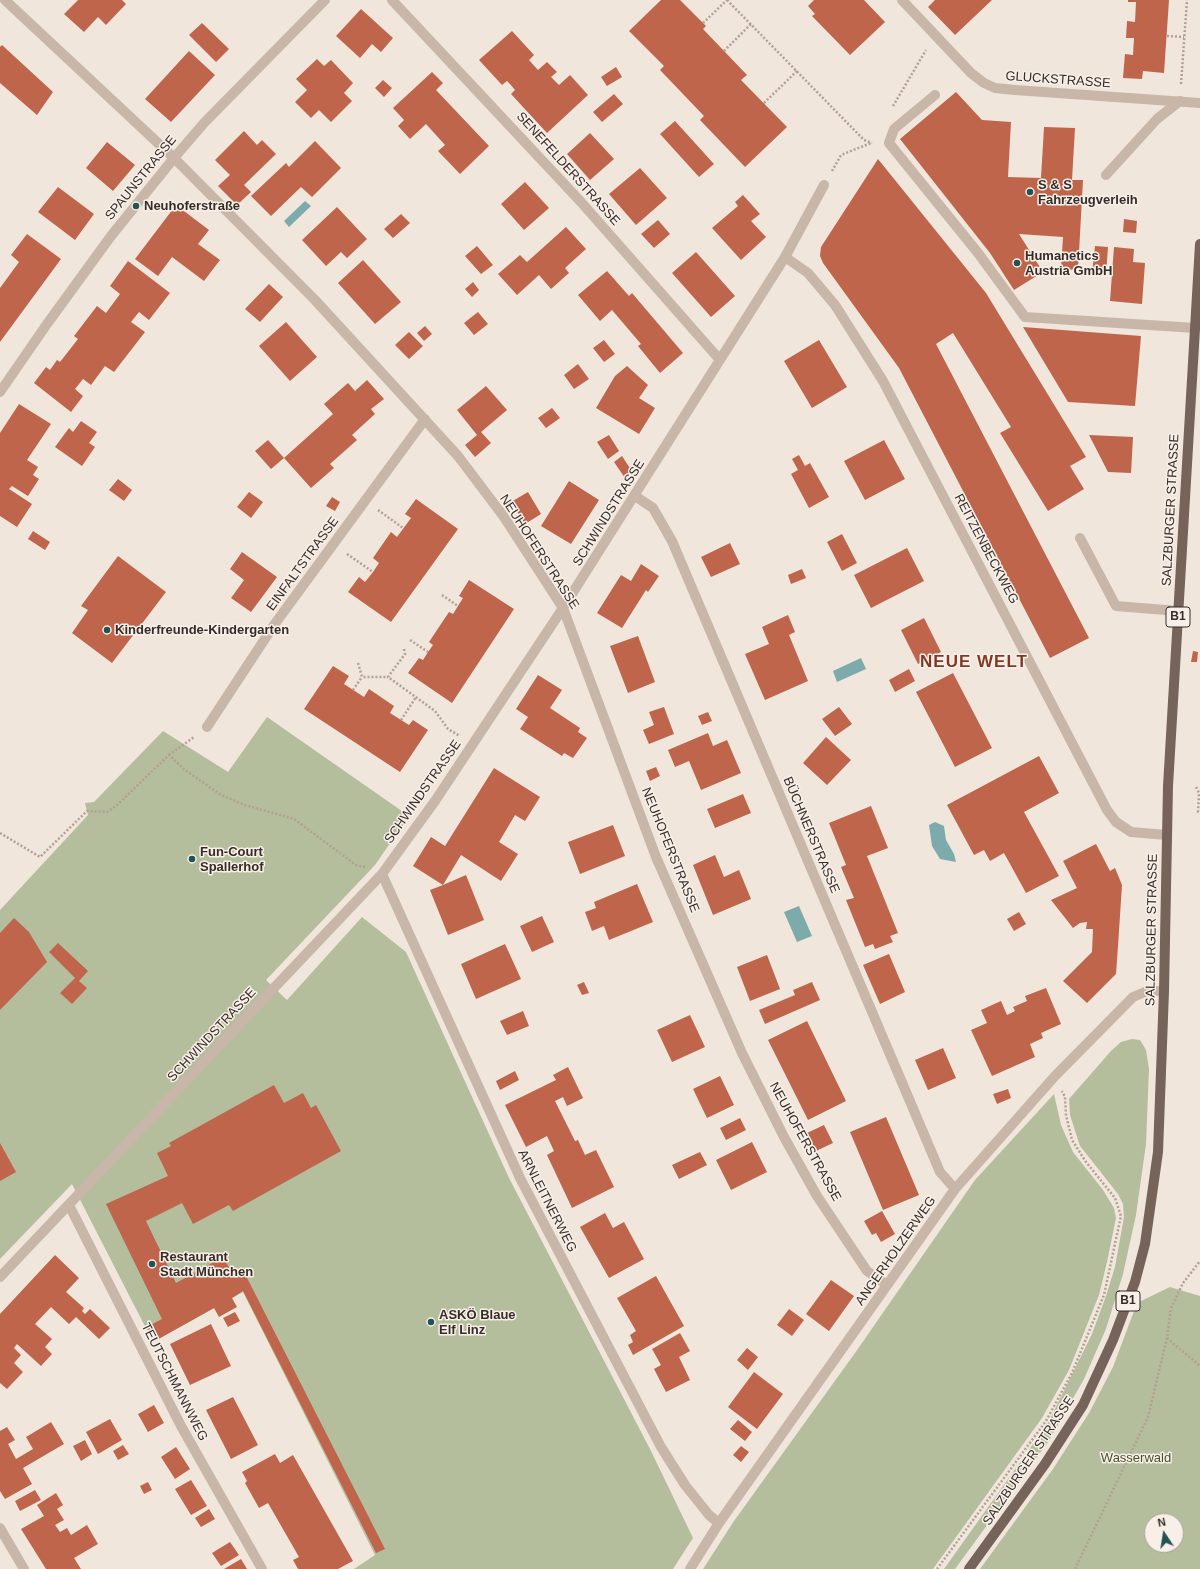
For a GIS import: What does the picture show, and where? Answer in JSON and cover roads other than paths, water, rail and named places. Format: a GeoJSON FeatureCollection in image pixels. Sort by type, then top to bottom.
{"type":"FeatureCollection","features":[{"type":"Feature","properties":{"kind":"main road","name":"SALZBURGER STRASSE"},"geometry":{"type":"LineString","coordinates":[[969,1569],[1045,1464],[1083,1405],[1114,1340],[1135,1282],[1145,1244],[1158,1152],[1164,991],[1167,835],[1178,611],[1200,244]]}},
{"type":"Feature","properties":{"kind":"street","name":"NEUHOFERSTRASSE"},"geometry":{"type":"LineString","coordinates":[[5,0],[174,158],[315,300],[458,456],[504,517],[563,608],[656,857],[742,1052],[784,1137],[817,1196],[867,1271],[887,1285]]}},
{"type":"Feature","properties":{"kind":"street","name":"SPAUNSTRASSE"},"geometry":{"type":"LineString","coordinates":[[0,392],[111,236],[174,158],[204,122],[325,0]]}},
{"type":"Feature","properties":{"kind":"street","name":"SENEFELDERSTRASSE"},"geometry":{"type":"LineString","coordinates":[[392,0],[581,202],[720,360]]}},
{"type":"Feature","properties":{"kind":"street","name":"GLUCKSTRASSE"},"geometry":{"type":"LineString","coordinates":[[902,0],[971,73],[984,83],[995,88],[1200,103]]}},
{"type":"Feature","properties":{"kind":"street"},"geometry":{"type":"LineString","coordinates":[[936,95],[894,129],[889,143],[978,253],[1025,317],[1195,328]]}},
{"type":"Feature","properties":{"kind":"street"},"geometry":{"type":"LineString","coordinates":[[1106,175],[1157,119],[1180,101]]}},
{"type":"Feature","properties":{"kind":"street","name":"SCHWINDSTRASSE"},"geometry":{"type":"LineString","coordinates":[[0,1278],[382,874],[435,801],[563,608],[635,496],[785,257],[824,185]]}},
{"type":"Feature","properties":{"kind":"street","name":"REITZENBECKWEG"},"geometry":{"type":"LineString","coordinates":[[785,257],[808,273],[835,304],[883,381],[1107,810],[1116,822],[1131,832],[1167,835]]}},
{"type":"Feature","properties":{"kind":"street","name":"EINFALTSTRASSE"},"geometry":{"type":"LineString","coordinates":[[207,727],[274,625],[425,419]]}},
{"type":"Feature","properties":{"kind":"street","name":"BÜCHNERSTRASSE"},"geometry":{"type":"LineString","coordinates":[[635,496],[653,508],[672,542],[940,1172],[955,1189]]}},
{"type":"Feature","properties":{"kind":"street"},"geometry":{"type":"LineString","coordinates":[[1080,538],[1116,606],[1178,611]]}},
{"type":"Feature","properties":{"kind":"street","name":"ARNLEITNERWEG"},"geometry":{"type":"LineString","coordinates":[[382,874],[520,1178],[661,1447],[685,1485],[709,1515],[719,1523]]}},
{"type":"Feature","properties":{"kind":"street","name":"ANGERHOLZERWEG"},"geometry":{"type":"LineString","coordinates":[[690,1569],[719,1523],[955,1189],[1055,1076],[1133,997],[1147,991],[1164,991]]}},
{"type":"Feature","properties":{"kind":"street","name":"TEUTSCHMANNWEG"},"geometry":{"type":"LineString","coordinates":[[69,1205],[181,1426],[262,1569]]}},
{"type":"Feature","properties":{"kind":"street"},"geometry":{"type":"LineString","coordinates":[[0,1528],[24,1569]]}},
{"type":"Feature","properties":{"kind":"water"},"geometry":{"type":"Polygon","coordinates":[[[305,201],[311,206],[289,227],[284,221],[305,201]]]}},
{"type":"Feature","properties":{"kind":"water"},"geometry":{"type":"Polygon","coordinates":[[[861,658],[866,669],[837,682],[833,671],[861,658]]]}},
{"type":"Feature","properties":{"kind":"water"},"geometry":{"type":"Polygon","coordinates":[[[935,822],[944,826],[946,840],[954,854],[956,862],[940,859],[932,846],[929,825],[935,822]]]}},
{"type":"Feature","properties":{"kind":"water"},"geometry":{"type":"Polygon","coordinates":[[[799,906],[812,936],[797,942],[784,912],[799,906]]]}},
{"type":"Feature","properties":{"kind":"place","name":"S & S Fahrzeugverleih"},"geometry":{"type":"Point","coordinates":[1030,192]}},
{"type":"Feature","properties":{"kind":"place","name":"Neuhoferstraße"},"geometry":{"type":"Point","coordinates":[136,206]}},
{"type":"Feature","properties":{"kind":"place","name":"Humanetics Austria GmbH"},"geometry":{"type":"Point","coordinates":[1017,263]}},
{"type":"Feature","properties":{"kind":"place","name":"Kinderfreunde-Kindergarten"},"geometry":{"type":"Point","coordinates":[107,630]}},
{"type":"Feature","properties":{"kind":"place","name":"Fun-Court Spallerhof"},"geometry":{"type":"Point","coordinates":[192,859]}},
{"type":"Feature","properties":{"kind":"place","name":"Restaurant Stadt München"},"geometry":{"type":"Point","coordinates":[152,1264]}},
{"type":"Feature","properties":{"kind":"place","name":"ASKÖ Blaue Elf Linz"},"geometry":{"type":"Point","coordinates":[431,1322]}},
{"type":"Feature","properties":{"kind":"district","name":"NEUE WELT"},"geometry":{"type":"Point","coordinates":[974,662]}},
{"type":"Feature","properties":{"kind":"park label","name":"Wasserwald"},"geometry":{"type":"Point","coordinates":[1136,1458]}}]}
